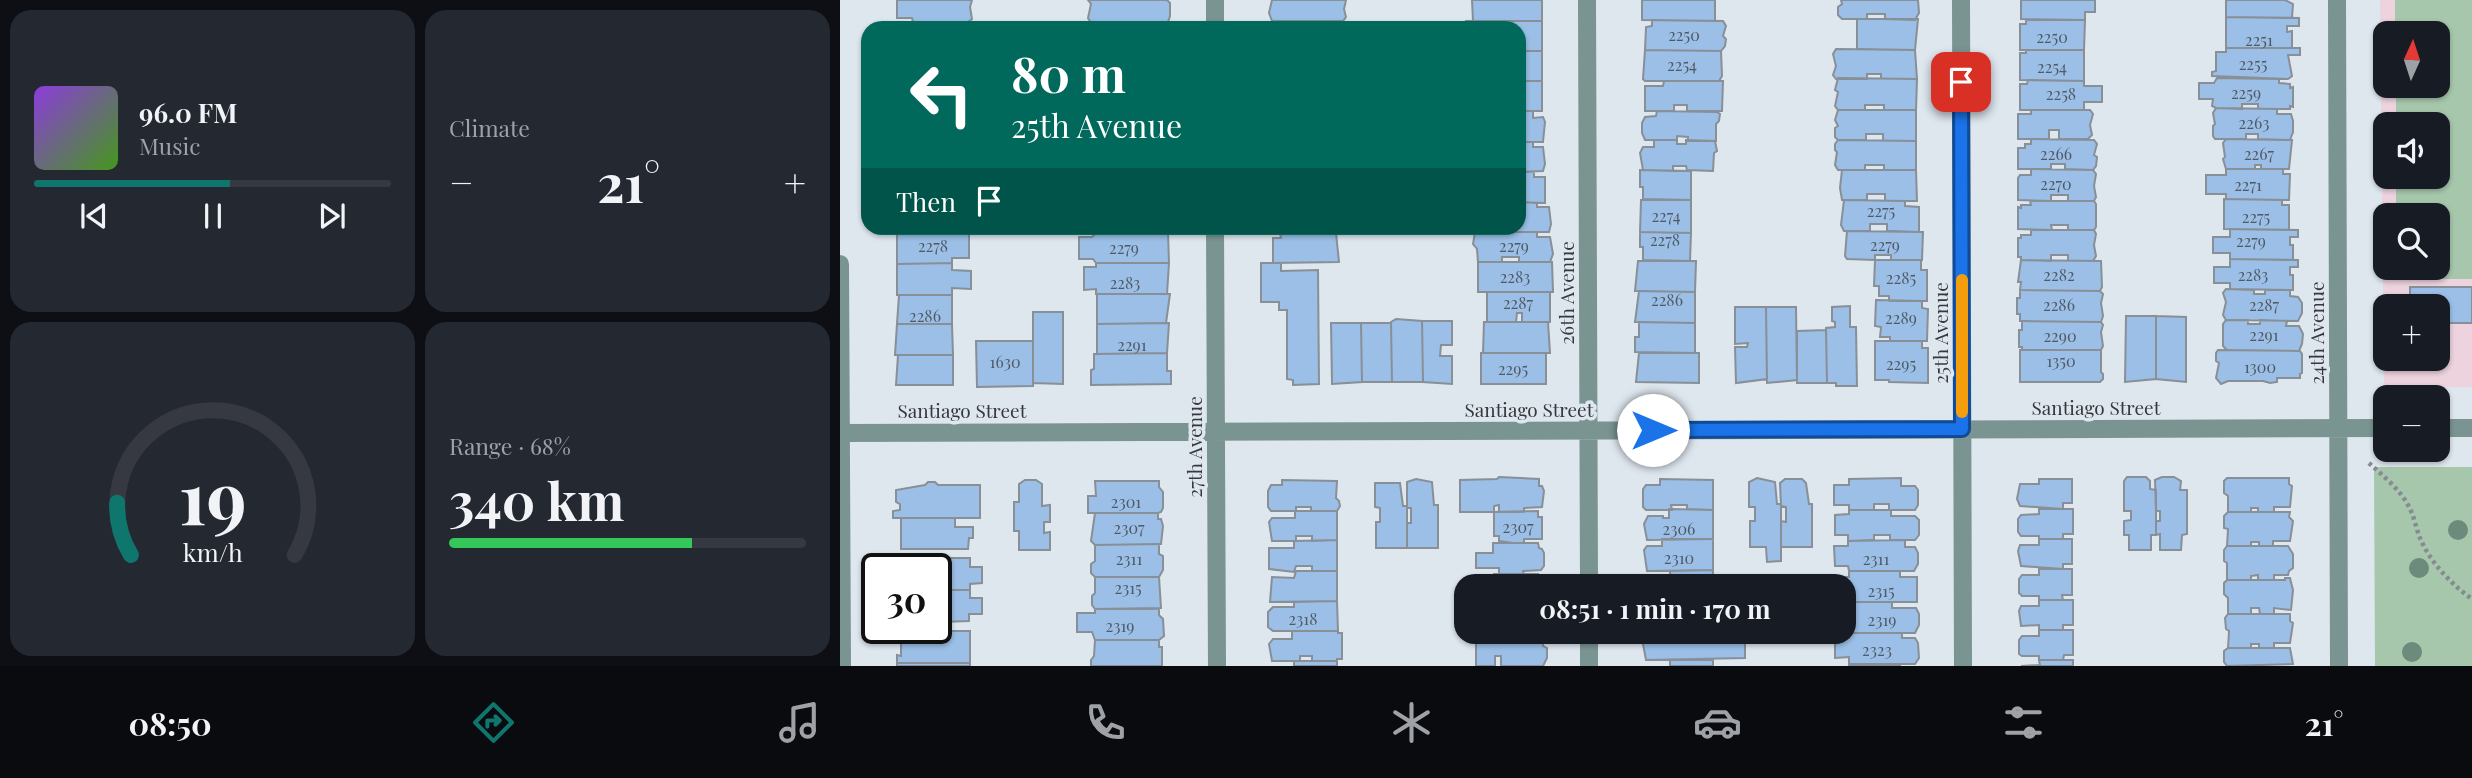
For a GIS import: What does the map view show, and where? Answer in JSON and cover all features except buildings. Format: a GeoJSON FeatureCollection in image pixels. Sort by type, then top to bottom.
{"type":"FeatureCollection","features":[{"type":"Feature","properties":{"kind":"street"},"geometry":{"type":"LineString","coordinates":[[1214,0],[1215,21]]}},
{"type":"Feature","properties":{"kind":"street","name":"26th Avenue"},"geometry":{"type":"LineString","coordinates":[[1587,0],[1589,574]]}},
{"type":"Feature","properties":{"kind":"street","name":"25th Avenue"},"geometry":{"type":"LineString","coordinates":[[1961,0],[1963,666]]}},
{"type":"Feature","properties":{"kind":"street","name":"24th Avenue"},"geometry":{"type":"LineString","coordinates":[[2337,0],[2339,666]]}},
{"type":"Feature","properties":{"kind":"street","name":"27th Avenue"},"geometry":{"type":"LineString","coordinates":[[1215,235],[1217,666]]}},
{"type":"Feature","properties":{"kind":"street"},"geometry":{"type":"LineString","coordinates":[[840,264],[842,666]]}},
{"type":"Feature","properties":{"kind":"street","name":"Santiago Street"},"geometry":{"type":"LineString","coordinates":[[841,433],[2373,428]]}},
{"type":"Feature","properties":{"kind":"street"},"geometry":{"type":"LineString","coordinates":[[2450,428],[2472,428]]}},
{"type":"Feature","properties":{"kind":"street"},"geometry":{"type":"LineString","coordinates":[[1589,644],[1589,666]]}},
{"type":"Feature","properties":{"kind":"path"},"geometry":{"type":"LineString","coordinates":[[2369,463],[2398,491],[2409,507],[2420,539],[2444,575],[2472,599]]}},
{"type":"Feature","properties":{"kind":"shaded area"},"geometry":{"type":"Polygon","coordinates":[[[2380,0],[2472,0],[2472,387],[2384,385],[2384,371],[2450,371],[2450,294],[2383,294],[2383,280],[2450,280],[2450,203],[2382,203],[2382,189],[2450,189],[2450,112],[2381,112],[2381,98],[2450,98],[2450,21],[2380,21],[2380,0]]]}},
{"type":"Feature","properties":{"kind":"green space"},"geometry":{"type":"Polygon","coordinates":[[[2395,0],[2472,0],[2472,279],[2450,279],[2450,203],[2396,203],[2396,189],[2450,189],[2450,112],[2396,112],[2396,98],[2450,98],[2450,21],[2395,21],[2395,0]]]}},
{"type":"Feature","properties":{"kind":"green space"},"geometry":{"type":"Polygon","coordinates":[[[2374,467],[2472,467],[2472,666],[2375,666],[2374,467]]]}},
{"type":"Feature","properties":{"kind":"slow traffic"},"geometry":{"type":"LineString","coordinates":[[1962,280],[1962,412]]}},
{"type":"Feature","properties":{"kind":"route"},"geometry":{"type":"LineString","coordinates":[[1653,430],[1962,429],[1961,82]]}}]}
